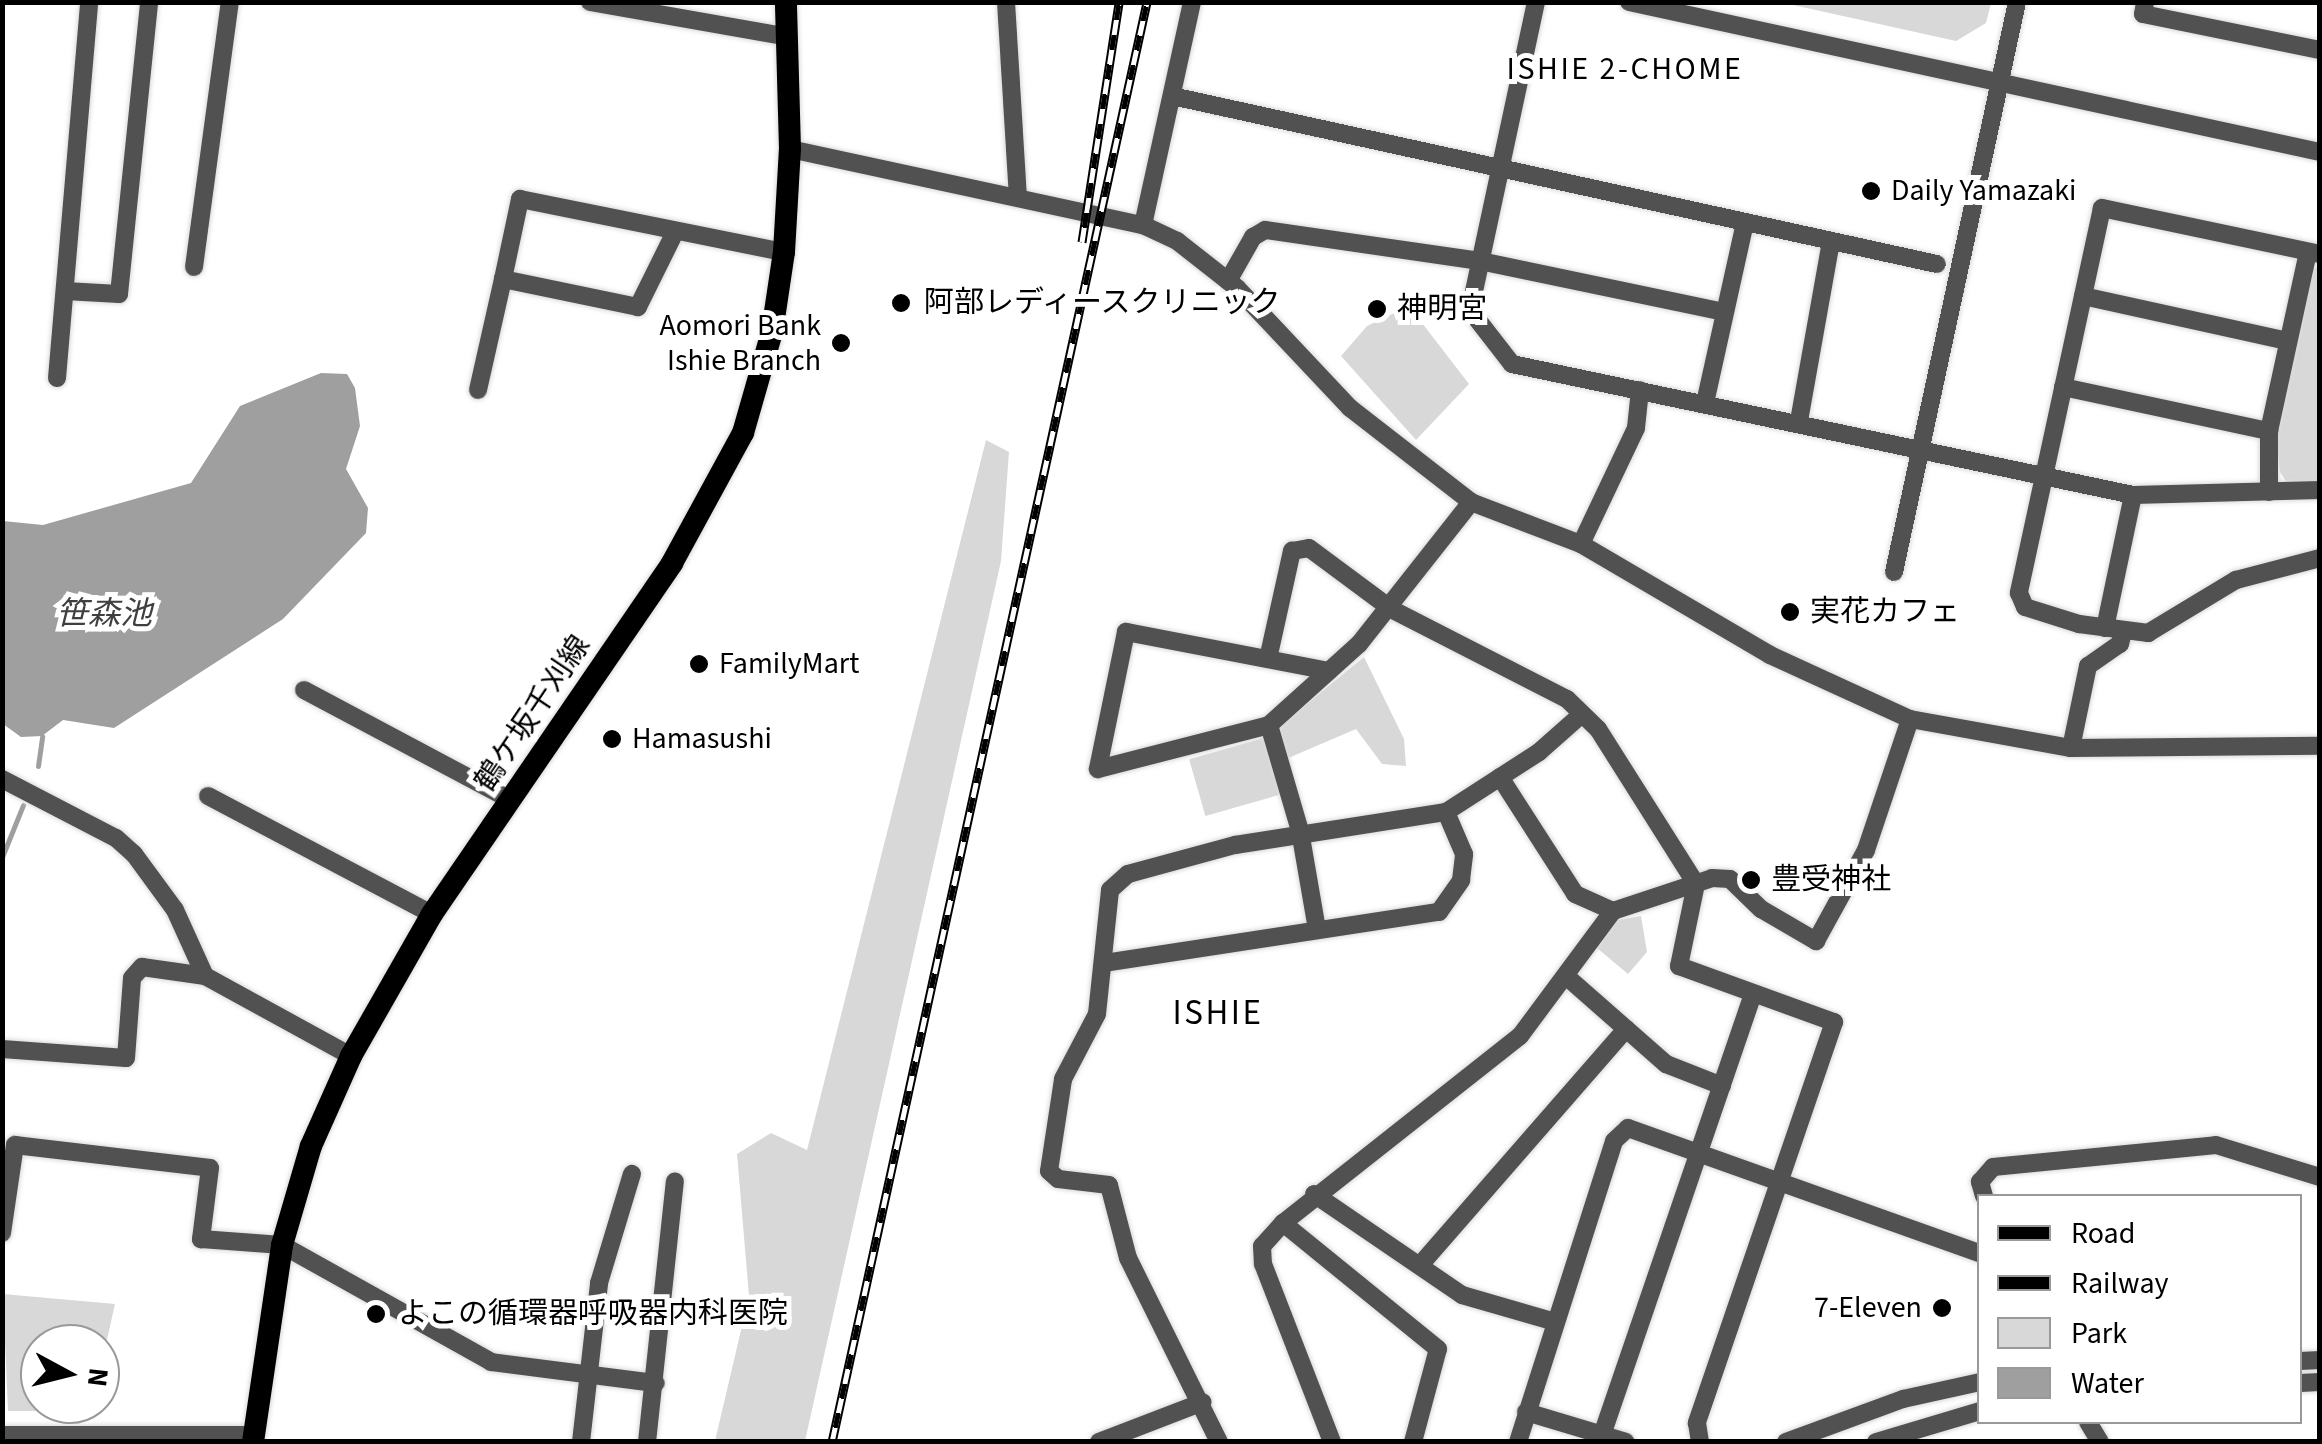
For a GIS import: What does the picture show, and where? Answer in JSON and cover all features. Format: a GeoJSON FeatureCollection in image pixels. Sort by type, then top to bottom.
{"type":"FeatureCollection","features":[{"type":"Feature","properties":{"kind":"main road","name":"鶴ケ坂千刈線"},"geometry":{"type":"LineString","coordinates":[[253,1439],[282,1245],[312,1146],[352,1056],[432,914],[715,492],[758,383],[784,252],[790,149],[786,2]]}},
{"type":"Feature","properties":{"kind":"street"},"geometry":{"type":"LineString","coordinates":[[57,378],[89,2]]}},
{"type":"Feature","properties":{"kind":"street"},"geometry":{"type":"LineString","coordinates":[[65,291],[119,294],[149,2]]}},
{"type":"Feature","properties":{"kind":"street"},"geometry":{"type":"LineString","coordinates":[[194,267],[230,2]]}},
{"type":"Feature","properties":{"kind":"street"},"geometry":{"type":"LineString","coordinates":[[590,2],[788,37]]}},
{"type":"Feature","properties":{"kind":"street"},"geometry":{"type":"LineString","coordinates":[[1006,2],[1018,197]]}},
{"type":"Feature","properties":{"kind":"street"},"geometry":{"type":"LineString","coordinates":[[1143,225],[1192,2]]}},
{"type":"Feature","properties":{"kind":"street"},"geometry":{"type":"LineString","coordinates":[[1536,2],[1470,310],[1512,364],[1798,421],[2133,495],[2320,490]]}},
{"type":"Feature","properties":{"kind":"street"},"geometry":{"type":"LineString","coordinates":[[1628,2],[2320,152]]}},
{"type":"Feature","properties":{"kind":"street"},"geometry":{"type":"LineString","coordinates":[[1894,572],[2017,2]]}},
{"type":"Feature","properties":{"kind":"street"},"geometry":{"type":"LineString","coordinates":[[2145,2],[2143,14],[2320,50]]}},
{"type":"Feature","properties":{"kind":"street"},"geometry":{"type":"LineString","coordinates":[[1172,96],[1938,264]]}},
{"type":"Feature","properties":{"kind":"street"},"geometry":{"type":"LineString","coordinates":[[790,149],[1143,225],[1177,241],[1228,281],[1350,408],[1471,502],[1581,544],[1770,655],[1910,718],[2072,748],[2320,746]]}},
{"type":"Feature","properties":{"kind":"street"},"geometry":{"type":"LineString","coordinates":[[478,390],[520,199],[784,252]]}},
{"type":"Feature","properties":{"kind":"street"},"geometry":{"type":"LineString","coordinates":[[2269,492],[2269,431],[2288,341],[2314,253],[2102,208],[2018,594],[2025,607],[2114,630],[2148,633],[2236,580],[2320,558]]}},
{"type":"Feature","properties":{"kind":"street"},"geometry":{"type":"LineString","coordinates":[[1705,402],[1745,224]]}},
{"type":"Feature","properties":{"kind":"street"},"geometry":{"type":"LineString","coordinates":[[1228,281],[1252,238],[1265,230],[1480,261],[1724,312]]}},
{"type":"Feature","properties":{"kind":"street"},"geometry":{"type":"LineString","coordinates":[[503,279],[638,307],[675,232]]}},
{"type":"Feature","properties":{"kind":"street"},"geometry":{"type":"LineString","coordinates":[[1798,421],[1831,242]]}},
{"type":"Feature","properties":{"kind":"street"},"geometry":{"type":"LineString","coordinates":[[2083,296],[2288,341]]}},
{"type":"Feature","properties":{"kind":"street"},"geometry":{"type":"LineString","coordinates":[[2063,387],[2269,431]]}},
{"type":"Feature","properties":{"kind":"street"},"geometry":{"type":"LineString","coordinates":[[1581,544],[1636,428],[1640,390]]}},
{"type":"Feature","properties":{"kind":"street"},"geometry":{"type":"LineString","coordinates":[[2072,748],[2088,666],[2120,644],[2114,630],[2133,495]]}},
{"type":"Feature","properties":{"kind":"street"},"geometry":{"type":"LineString","coordinates":[[1329,671],[1126,632],[1098,768],[1269,724],[1329,671],[1391,608],[1471,502]]}},
{"type":"Feature","properties":{"kind":"street"},"geometry":{"type":"LineString","coordinates":[[1268,659],[1292,551],[1309,548],[1391,608],[1531,679],[1582,714],[1696,884],[1679,966],[1752,998],[1834,1022],[1697,1423],[1702,1441]]}},
{"type":"Feature","properties":{"kind":"street"},"geometry":{"type":"LineString","coordinates":[[304,690],[510,800]]}},
{"type":"Feature","properties":{"kind":"street"},"geometry":{"type":"LineString","coordinates":[[1219,1442],[1203,1402],[1128,1258],[1109,1185],[1058,1179],[1050,1170],[1063,1079],[1097,1014],[1110,890],[1128,874],[1300,831],[1446,812],[1500,777],[1582,714]]}},
{"type":"Feature","properties":{"kind":"street"},"geometry":{"type":"LineString","coordinates":[[1332,1442],[1263,1264],[1262,1246],[1314,1194],[1520,1036],[1614,911],[1696,884],[1730,879],[1761,909],[1816,940],[1866,850],[1910,718]]}},
{"type":"Feature","properties":{"kind":"street"},"geometry":{"type":"LineString","coordinates":[[1269,724],[1300,831],[1318,929]]}},
{"type":"Feature","properties":{"kind":"street"},"geometry":{"type":"LineString","coordinates":[[1500,777],[1575,894],[1614,911]]}},
{"type":"Feature","properties":{"kind":"street"},"geometry":{"type":"LineString","coordinates":[[2,779],[134,854],[176,910],[204,976]]}},
{"type":"Feature","properties":{"kind":"street"},"geometry":{"type":"LineString","coordinates":[[208,796],[432,914]]}},
{"type":"Feature","properties":{"kind":"street"},"geometry":{"type":"LineString","coordinates":[[1104,963],[1439,912],[1461,880],[1464,854],[1446,812]]}},
{"type":"Feature","properties":{"kind":"street"},"geometry":{"type":"LineString","coordinates":[[2,1049],[126,1058],[132,978],[142,967],[204,976],[352,1056]]}},
{"type":"Feature","properties":{"kind":"street"},"geometry":{"type":"LineString","coordinates":[[1567,976],[1666,1064],[1722,1086]]}},
{"type":"Feature","properties":{"kind":"street"},"geometry":{"type":"LineString","coordinates":[[1613,1439],[1698,1153],[1752,998]]}},
{"type":"Feature","properties":{"kind":"street"},"geometry":{"type":"LineString","coordinates":[[1420,1264],[1626,1029]]}},
{"type":"Feature","properties":{"kind":"street"},"geometry":{"type":"LineString","coordinates":[[1518,1442],[1552,1321],[1614,1141],[1628,1128],[1977,1252]]}},
{"type":"Feature","properties":{"kind":"street"},"geometry":{"type":"LineString","coordinates":[[1983,1194],[1980,1182],[1993,1167],[2216,1144],[2320,1177]]}},
{"type":"Feature","properties":{"kind":"street"},"geometry":{"type":"LineString","coordinates":[[2,1233],[15,1146],[210,1168],[201,1238],[282,1245],[491,1362],[656,1383]]}},
{"type":"Feature","properties":{"kind":"street"},"geometry":{"type":"LineString","coordinates":[[581,1442],[599,1283],[632,1174]]}},
{"type":"Feature","properties":{"kind":"street"},"geometry":{"type":"LineString","coordinates":[[646,1442],[656,1383],[675,1182]]}},
{"type":"Feature","properties":{"kind":"street"},"geometry":{"type":"LineString","coordinates":[[1314,1194],[1462,1294],[1552,1321]]}},
{"type":"Feature","properties":{"kind":"street"},"geometry":{"type":"LineString","coordinates":[[1283,1223],[1438,1349],[1413,1442]]}},
{"type":"Feature","properties":{"kind":"street"},"geometry":{"type":"LineString","coordinates":[[1786,1442],[1903,1399],[1977,1383]]}},
{"type":"Feature","properties":{"kind":"street"},"geometry":{"type":"LineString","coordinates":[[1098,1442],[1203,1402]]}},
{"type":"Feature","properties":{"kind":"street"},"geometry":{"type":"LineString","coordinates":[[1526,1412],[1626,1442]]}},
{"type":"Feature","properties":{"kind":"street"},"geometry":{"type":"LineString","coordinates":[[1876,1442],[1977,1412]]}},
{"type":"Feature","properties":{"kind":"street"},"geometry":{"type":"LineString","coordinates":[[2,1435],[253,1439]]}},
{"type":"Feature","properties":{"kind":"green space"},"geometry":{"type":"Polygon","coordinates":[[[1784,3],[1991,3],[1986,23],[1956,41],[1784,3]]]}},
{"type":"Feature","properties":{"kind":"green space"},"geometry":{"type":"Polygon","coordinates":[[[2319,265],[2319,481],[2287,483],[2280,472],[2276,434],[2311,271],[2319,265]]]}},
{"type":"Feature","properties":{"kind":"green space"},"geometry":{"type":"Polygon","coordinates":[[[1409,306],[1469,384],[1416,440],[1341,356],[1367,326],[1409,306]]]}},
{"type":"Feature","properties":{"kind":"green space"},"geometry":{"type":"Polygon","coordinates":[[[986,440],[1009,452],[1001,561],[805,1441],[715,1441],[749,1296],[737,1154],[771,1133],[807,1150],[986,440]]]}},
{"type":"Feature","properties":{"kind":"green space"},"geometry":{"type":"Polygon","coordinates":[[[1364,657],[1404,739],[1406,766],[1382,764],[1356,729],[1286,759],[1276,729],[1364,657]]]}},
{"type":"Feature","properties":{"kind":"green space"},"geometry":{"type":"Polygon","coordinates":[[[1267,737],[1283,794],[1205,816],[1189,759],[1267,737]]]}},
{"type":"Feature","properties":{"kind":"green space"},"geometry":{"type":"Polygon","coordinates":[[[1641,916],[1647,952],[1628,974],[1597,948],[1617,920],[1641,916]]]}},
{"type":"Feature","properties":{"kind":"green space"},"geometry":{"type":"Polygon","coordinates":[[[3,1294],[115,1304],[111,1324],[20,1324],[20,1411],[8,1411],[3,1294]]]}},
{"type":"Feature","properties":{"kind":"water","name":"笹森池"},"geometry":{"type":"Polygon","coordinates":[[[321,373],[347,374],[355,388],[360,426],[346,469],[368,508],[366,533],[283,619],[114,728],[63,720],[42,736],[21,737],[3,724],[3,521],[43,525],[191,483],[240,406],[321,373]]]}},
{"type":"Feature","properties":{"kind":"waterway"},"geometry":{"type":"LineString","coordinates":[[38,766],[42,736]]}},
{"type":"Feature","properties":{"kind":"waterway"},"geometry":{"type":"LineString","coordinates":[[2,857],[23,805]]}},
{"type":"Feature","properties":{"kind":"railway"},"geometry":{"type":"LineString","coordinates":[[1082,242],[1119,2]]}},
{"type":"Feature","properties":{"kind":"railway"},"geometry":{"type":"LineString","coordinates":[[832,1442],[1147,2]]}},
{"type":"Feature","properties":{"kind":"place","name":"Daily Yamazaki"},"geometry":{"type":"Point","coordinates":[1871,191]}},
{"type":"Feature","properties":{"kind":"place","name":"阿部レディースクリニック"},"geometry":{"type":"Point","coordinates":[901,303]}},
{"type":"Feature","properties":{"kind":"place","name":"神明宮"},"geometry":{"type":"Point","coordinates":[1377,309]}},
{"type":"Feature","properties":{"kind":"place","name":"Aomori Bank Ishie Branch"},"geometry":{"type":"Point","coordinates":[841,343]}},
{"type":"Feature","properties":{"kind":"place","name":"実花カフェ"},"geometry":{"type":"Point","coordinates":[1790,612]}},
{"type":"Feature","properties":{"kind":"place","name":"FamilyMart"},"geometry":{"type":"Point","coordinates":[699,664]}},
{"type":"Feature","properties":{"kind":"place","name":"Hamasushi"},"geometry":{"type":"Point","coordinates":[612,739]}},
{"type":"Feature","properties":{"kind":"place","name":"豊受神社"},"geometry":{"type":"Point","coordinates":[1751,880]}},
{"type":"Feature","properties":{"kind":"place","name":"7-Eleven"},"geometry":{"type":"Point","coordinates":[1942,1308]}},
{"type":"Feature","properties":{"kind":"place","name":"よこの循環器呼吸器内科医院"},"geometry":{"type":"Point","coordinates":[376,1314]}},
{"type":"Feature","properties":{"kind":"district","name":"ISHIE 2-CHOME"},"geometry":{"type":"Point","coordinates":[1625,69]}},
{"type":"Feature","properties":{"kind":"district","name":"ISHIE"},"geometry":{"type":"Point","coordinates":[1218,1013]}}]}
